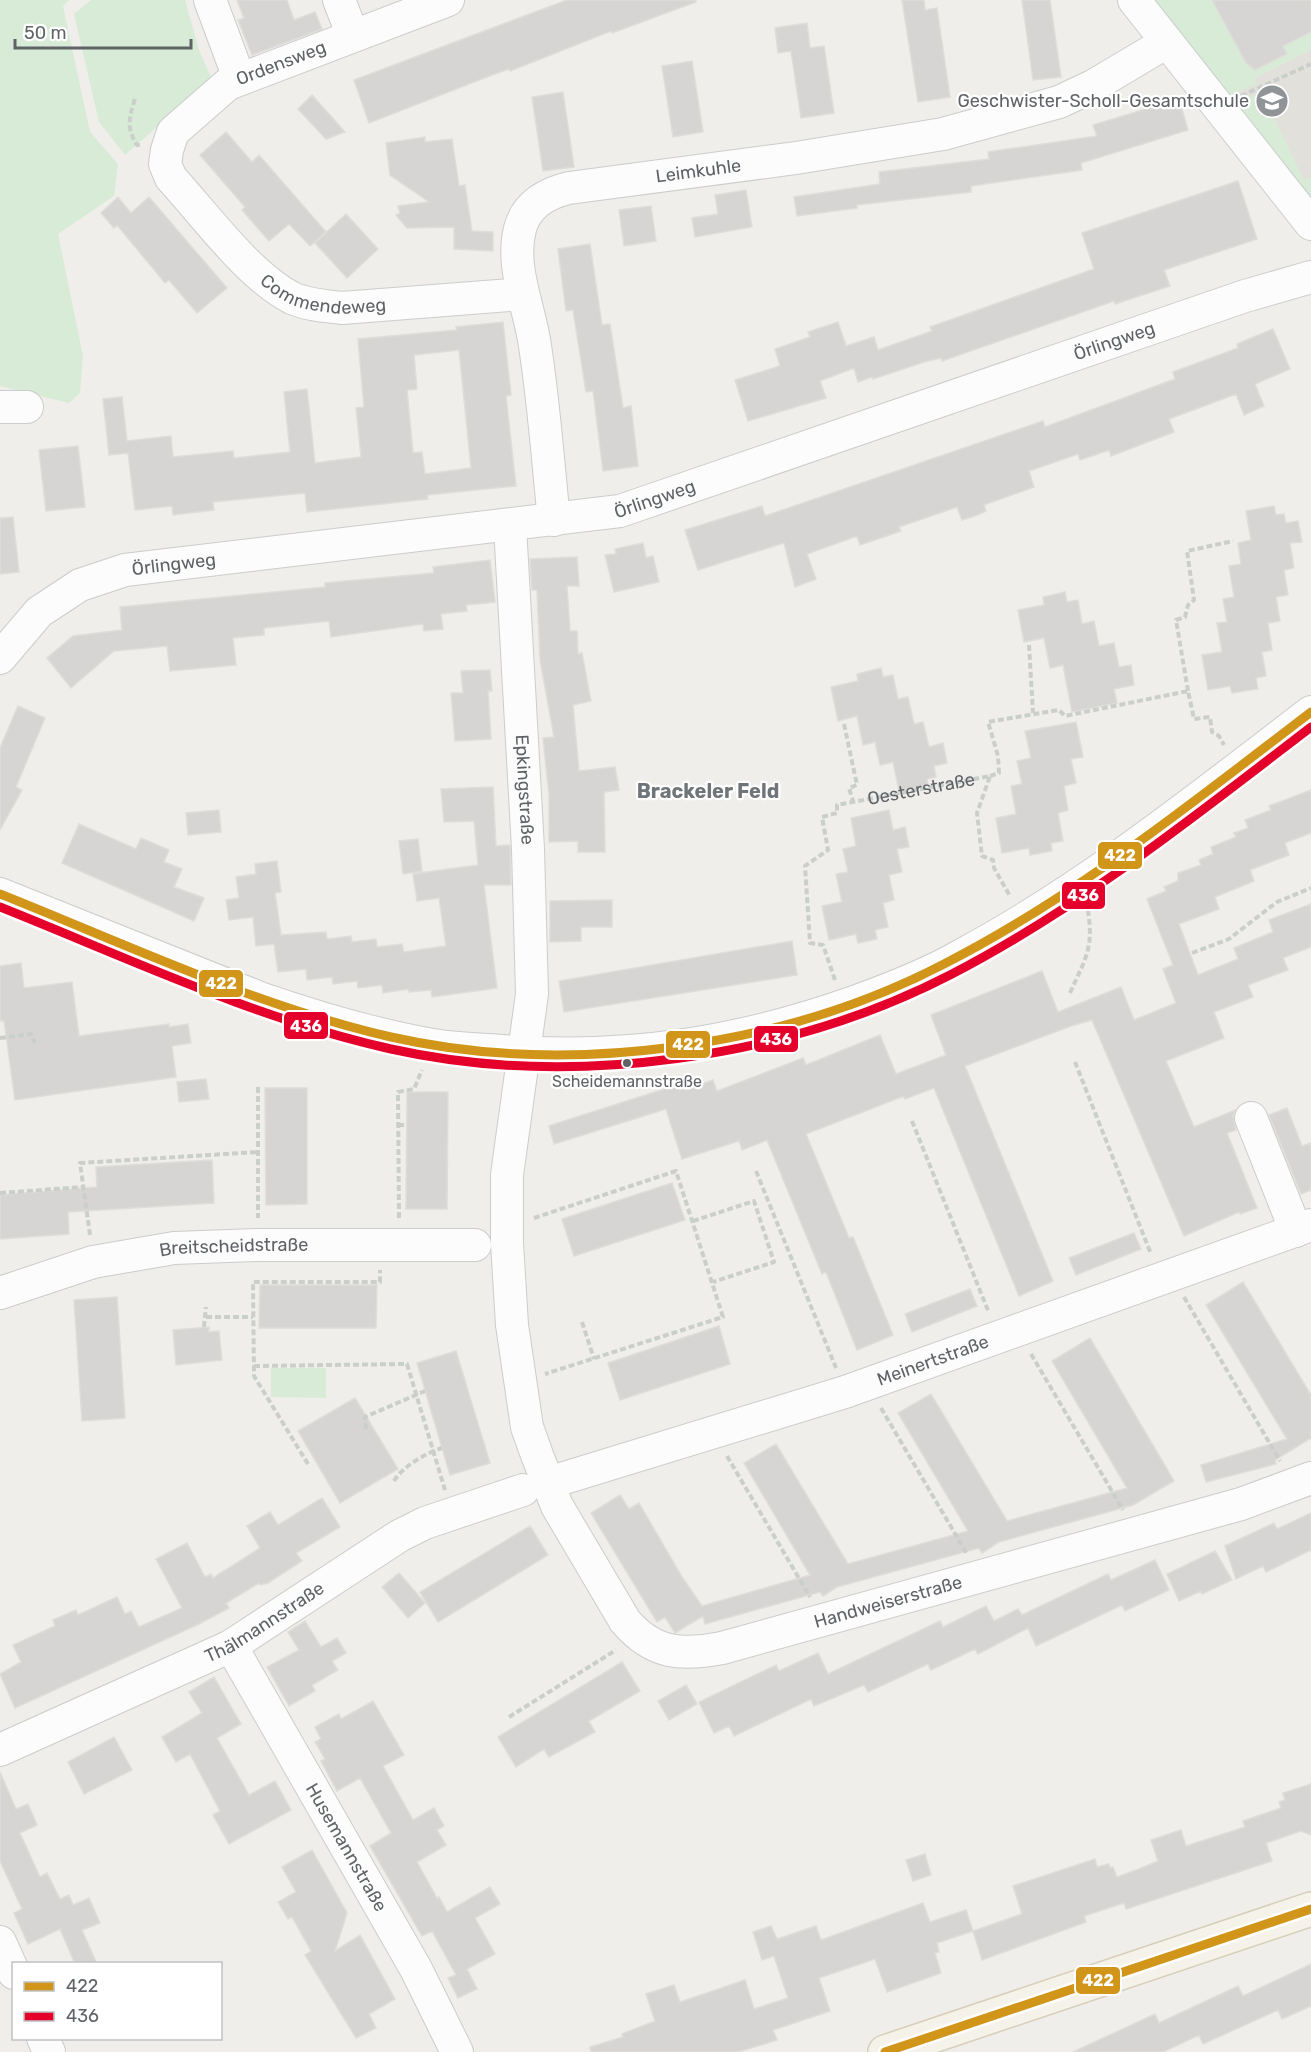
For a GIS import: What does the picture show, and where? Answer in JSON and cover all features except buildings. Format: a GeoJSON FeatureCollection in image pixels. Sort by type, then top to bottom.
{"type":"FeatureCollection","features":[{"type":"Feature","properties":{"kind":"main road"},"geometry":{"type":"LineString","coordinates":[[886,2052],[1311,1909]]}},
{"type":"Feature","properties":{"kind":"street"},"geometry":{"type":"LineString","coordinates":[[210,0],[239,78]]}},
{"type":"Feature","properties":{"kind":"street"},"geometry":{"type":"LineString","coordinates":[[339,0],[353,36]]}},
{"type":"Feature","properties":{"kind":"street","name":"Ordensweg"},"geometry":{"type":"LineString","coordinates":[[169,164],[173,132],[219,91],[239,78],[448,0]]}},
{"type":"Feature","properties":{"kind":"street"},"geometry":{"type":"LineString","coordinates":[[1134,0],[1311,224]]}},
{"type":"Feature","properties":{"kind":"street","name":"Leimkuhle"},"geometry":{"type":"LineString","coordinates":[[554,520],[535,346],[522,294],[517,259],[520,228],[526,213],[537,202],[552,192],[943,134],[1059,102],[1167,42]]}},
{"type":"Feature","properties":{"kind":"street","name":"Commendeweg"},"geometry":{"type":"LineString","coordinates":[[169,164],[253,268],[272,286],[294,299],[342,308],[522,294]]}},
{"type":"Feature","properties":{"kind":"street","name":"Örlingweg"},"geometry":{"type":"LineString","coordinates":[[0,658],[39,612],[80,585],[125,570],[510,526],[620,511],[1245,296],[1311,277]]}},
{"type":"Feature","properties":{"kind":"street","name":"Epkingstraße"},"geometry":{"type":"LineString","coordinates":[[510,526],[528,849],[532,994],[524,1052]]}},
{"type":"Feature","properties":{"kind":"street"},"geometry":{"type":"LineString","coordinates":[[0,894],[299,1011],[432,1045],[572,1055],[625,1053],[724,1040],[801,1020],[891,989],[959,957],[1077,887],[1307,722]]}},
{"type":"Feature","properties":{"kind":"street"},"geometry":{"type":"LineString","coordinates":[[524,1052],[507,1175],[508,1279],[516,1366],[536,1486]]}},
{"type":"Feature","properties":{"kind":"street"},"geometry":{"type":"LineString","coordinates":[[1251,1118],[1304,1228]]}},
{"type":"Feature","properties":{"kind":"street","name":"Meinertstraße"},"geometry":{"type":"LineString","coordinates":[[536,1486],[845,1392],[1304,1228]]}},
{"type":"Feature","properties":{"kind":"street","name":"Breitscheidstraße"},"geometry":{"type":"LineString","coordinates":[[0,1293],[93,1262],[174,1248],[258,1245],[475,1245]]}},
{"type":"Feature","properties":{"kind":"street","name":"Handweiserstraße"},"geometry":{"type":"LineString","coordinates":[[536,1486],[557,1506],[624,1621],[638,1636],[668,1651],[702,1652],[1241,1504],[1303,1482]]}},
{"type":"Feature","properties":{"kind":"street","name":"Thälmannstraße"},"geometry":{"type":"LineString","coordinates":[[0,1750],[231,1646],[399,1536],[425,1523],[536,1486]]}},
{"type":"Feature","properties":{"kind":"street","name":"Husemannstraße"},"geometry":{"type":"LineString","coordinates":[[231,1646],[416,1969],[457,2052]]}},
{"type":"Feature","properties":{"kind":"street"},"geometry":{"type":"LineString","coordinates":[[0,1942],[12,1969]]}},
{"type":"Feature","properties":{"kind":"path"},"geometry":{"type":"LineString","coordinates":[[1219,107],[1311,64]]}},
{"type":"Feature","properties":{"kind":"path"},"geometry":{"type":"LineString","coordinates":[[135,99],[128,118],[130,134],[137,145],[169,164]]}},
{"type":"Feature","properties":{"kind":"path"},"geometry":{"type":"LineString","coordinates":[[1224,744],[1219,736],[1212,732],[1210,717],[1194,718],[1176,620],[1185,617],[1188,605],[1194,600],[1187,551],[1233,541]]}},
{"type":"Feature","properties":{"kind":"path"},"geometry":{"type":"LineString","coordinates":[[1029,645],[1033,713]]}},
{"type":"Feature","properties":{"kind":"path","name":"Oesterstraße"},"geometry":{"type":"LineString","coordinates":[[835,980],[823,945],[810,943],[805,866],[828,850],[822,817],[837,813],[837,805],[853,801],[999,773],[998,756],[988,722],[1059,710],[1065,716],[1188,691]]}},
{"type":"Feature","properties":{"kind":"path","name":"Oesterstraße"},"geometry":{"type":"LineString","coordinates":[[844,724],[856,785],[849,788],[853,801]]}},
{"type":"Feature","properties":{"kind":"path","name":"Oesterstraße"},"geometry":{"type":"LineString","coordinates":[[990,776],[977,813],[982,856],[993,861],[994,868],[1010,896]]}},
{"type":"Feature","properties":{"kind":"path"},"geometry":{"type":"LineString","coordinates":[[1192,953],[1229,939],[1277,902],[1311,888]]}},
{"type":"Feature","properties":{"kind":"path"},"geometry":{"type":"LineString","coordinates":[[1070,993],[1088,951],[1092,935],[1088,910]]}},
{"type":"Feature","properties":{"kind":"path"},"geometry":{"type":"LineString","coordinates":[[0,1038],[31,1034],[35,1042]]}},
{"type":"Feature","properties":{"kind":"path"},"geometry":{"type":"LineString","coordinates":[[1075,1062],[1152,1256]]}},
{"type":"Feature","properties":{"kind":"path"},"geometry":{"type":"LineString","coordinates":[[308,1464],[254,1376],[253,1282],[380,1282],[389,1245],[398,1182],[398,1092],[414,1089],[422,1070]]}},
{"type":"Feature","properties":{"kind":"path"},"geometry":{"type":"LineString","coordinates":[[258,1086],[258,1245]]}},
{"type":"Feature","properties":{"kind":"path"},"geometry":{"type":"LineString","coordinates":[[912,1122],[990,1315]]}},
{"type":"Feature","properties":{"kind":"path"},"geometry":{"type":"LineString","coordinates":[[398,1125],[407,1125]]}},
{"type":"Feature","properties":{"kind":"path"},"geometry":{"type":"LineString","coordinates":[[93,1262],[81,1164],[258,1152]]}},
{"type":"Feature","properties":{"kind":"path"},"geometry":{"type":"LineString","coordinates":[[532,1218],[676,1171],[723,1317],[541,1375]]}},
{"type":"Feature","properties":{"kind":"path"},"geometry":{"type":"LineString","coordinates":[[756,1171],[839,1378]]}},
{"type":"Feature","properties":{"kind":"path"},"geometry":{"type":"LineString","coordinates":[[398,1182],[407,1182]]}},
{"type":"Feature","properties":{"kind":"path"},"geometry":{"type":"LineString","coordinates":[[0,1192],[82,1186]]}},
{"type":"Feature","properties":{"kind":"path"},"geometry":{"type":"LineString","coordinates":[[693,1221],[754,1201],[774,1262],[713,1282]]}},
{"type":"Feature","properties":{"kind":"path"},"geometry":{"type":"LineString","coordinates":[[1179,1289],[1303,1482]]}},
{"type":"Feature","properties":{"kind":"path"},"geometry":{"type":"LineString","coordinates":[[204,1327],[206,1307]]}},
{"type":"Feature","properties":{"kind":"path"},"geometry":{"type":"LineString","coordinates":[[206,1317],[253,1317]]}},
{"type":"Feature","properties":{"kind":"path"},"geometry":{"type":"LineString","coordinates":[[582,1322],[594,1359]]}},
{"type":"Feature","properties":{"kind":"path"},"geometry":{"type":"LineString","coordinates":[[1025,1343],[1136,1532]]}},
{"type":"Feature","properties":{"kind":"path"},"geometry":{"type":"LineString","coordinates":[[254,1366],[406,1364],[452,1514]]}},
{"type":"Feature","properties":{"kind":"path"},"geometry":{"type":"LineString","coordinates":[[366,1429],[365,1417],[425,1391]]}},
{"type":"Feature","properties":{"kind":"path"},"geometry":{"type":"LineString","coordinates":[[880,1405],[980,1575]]}},
{"type":"Feature","properties":{"kind":"path"},"geometry":{"type":"LineString","coordinates":[[394,1481],[399,1474],[432,1450],[442,1448]]}},
{"type":"Feature","properties":{"kind":"path"},"geometry":{"type":"LineString","coordinates":[[726,1455],[823,1618]]}},
{"type":"Feature","properties":{"kind":"path"},"geometry":{"type":"LineString","coordinates":[[509,1716],[620,1648]]}},
{"type":"Feature","properties":{"kind":"shaded area","name":"Geschwister-Scholl-Gesamtschule"},"geometry":{"type":"Polygon","coordinates":[[[1155,0],[1311,0],[1311,199],[1235,104],[1155,0]]]}},
{"type":"Feature","properties":{"kind":"green space"},"geometry":{"type":"Polygon","coordinates":[[[0,0],[69,0],[63,6],[90,132],[118,164],[114,196],[58,234],[83,356],[80,393],[69,403],[0,386],[0,0]]]}},
{"type":"Feature","properties":{"kind":"green space"},"geometry":{"type":"Polygon","coordinates":[[[91,0],[185,0],[199,50],[212,79],[125,155],[99,122],[74,14],[91,0]]]}},
{"type":"Feature","properties":{"kind":"green space"},"geometry":{"type":"Polygon","coordinates":[[[1155,0],[1212,0],[1246,63],[1255,70],[1287,54],[1283,46],[1311,32],[1311,50],[1255,78],[1257,83],[1229,97],[1155,0]]]}},
{"type":"Feature","properties":{"kind":"green space"},"geometry":{"type":"Polygon","coordinates":[[[1261,91],[1304,180],[1311,177],[1311,199],[1235,104],[1261,91]]]}},
{"type":"Feature","properties":{"kind":"green space"},"geometry":{"type":"Polygon","coordinates":[[[271,1368],[326,1368],[326,1398],[271,1397],[271,1368]]]}},
{"type":"Feature","properties":{"kind":"transit line","name":"422"},"geometry":{"type":"LineString","coordinates":[[0,894],[242,992],[291,1009],[391,1037],[459,1049],[530,1054],[602,1054],[674,1047],[745,1035],[815,1016],[881,993],[944,964],[1041,909],[1087,878],[1178,813],[1311,712]]}},
{"type":"Feature","properties":{"kind":"transit line","name":"436"},"geometry":{"type":"LineString","coordinates":[[0,907],[242,1004],[291,1021],[391,1049],[460,1061],[531,1066],[604,1065],[677,1058],[749,1046],[819,1028],[887,1004],[950,975],[998,949],[1091,891],[1180,827],[1311,727]]}},
{"type":"Feature","properties":{"kind":"transit line","name":"422"},"geometry":{"type":"LineString","coordinates":[[885,2052],[1311,1909]]}},
{"type":"Feature","properties":{"kind":"place","name":"Geschwister-Scholl-Gesamtschule"},"geometry":{"type":"Point","coordinates":[1272,101]}},
{"type":"Feature","properties":{"kind":"place","name":"Scheidemannstraße"},"geometry":{"type":"Point","coordinates":[627,1063]}},
{"type":"Feature","properties":{"kind":"district","name":"Brackeler Feld"},"geometry":{"type":"Point","coordinates":[708,791]}}]}
